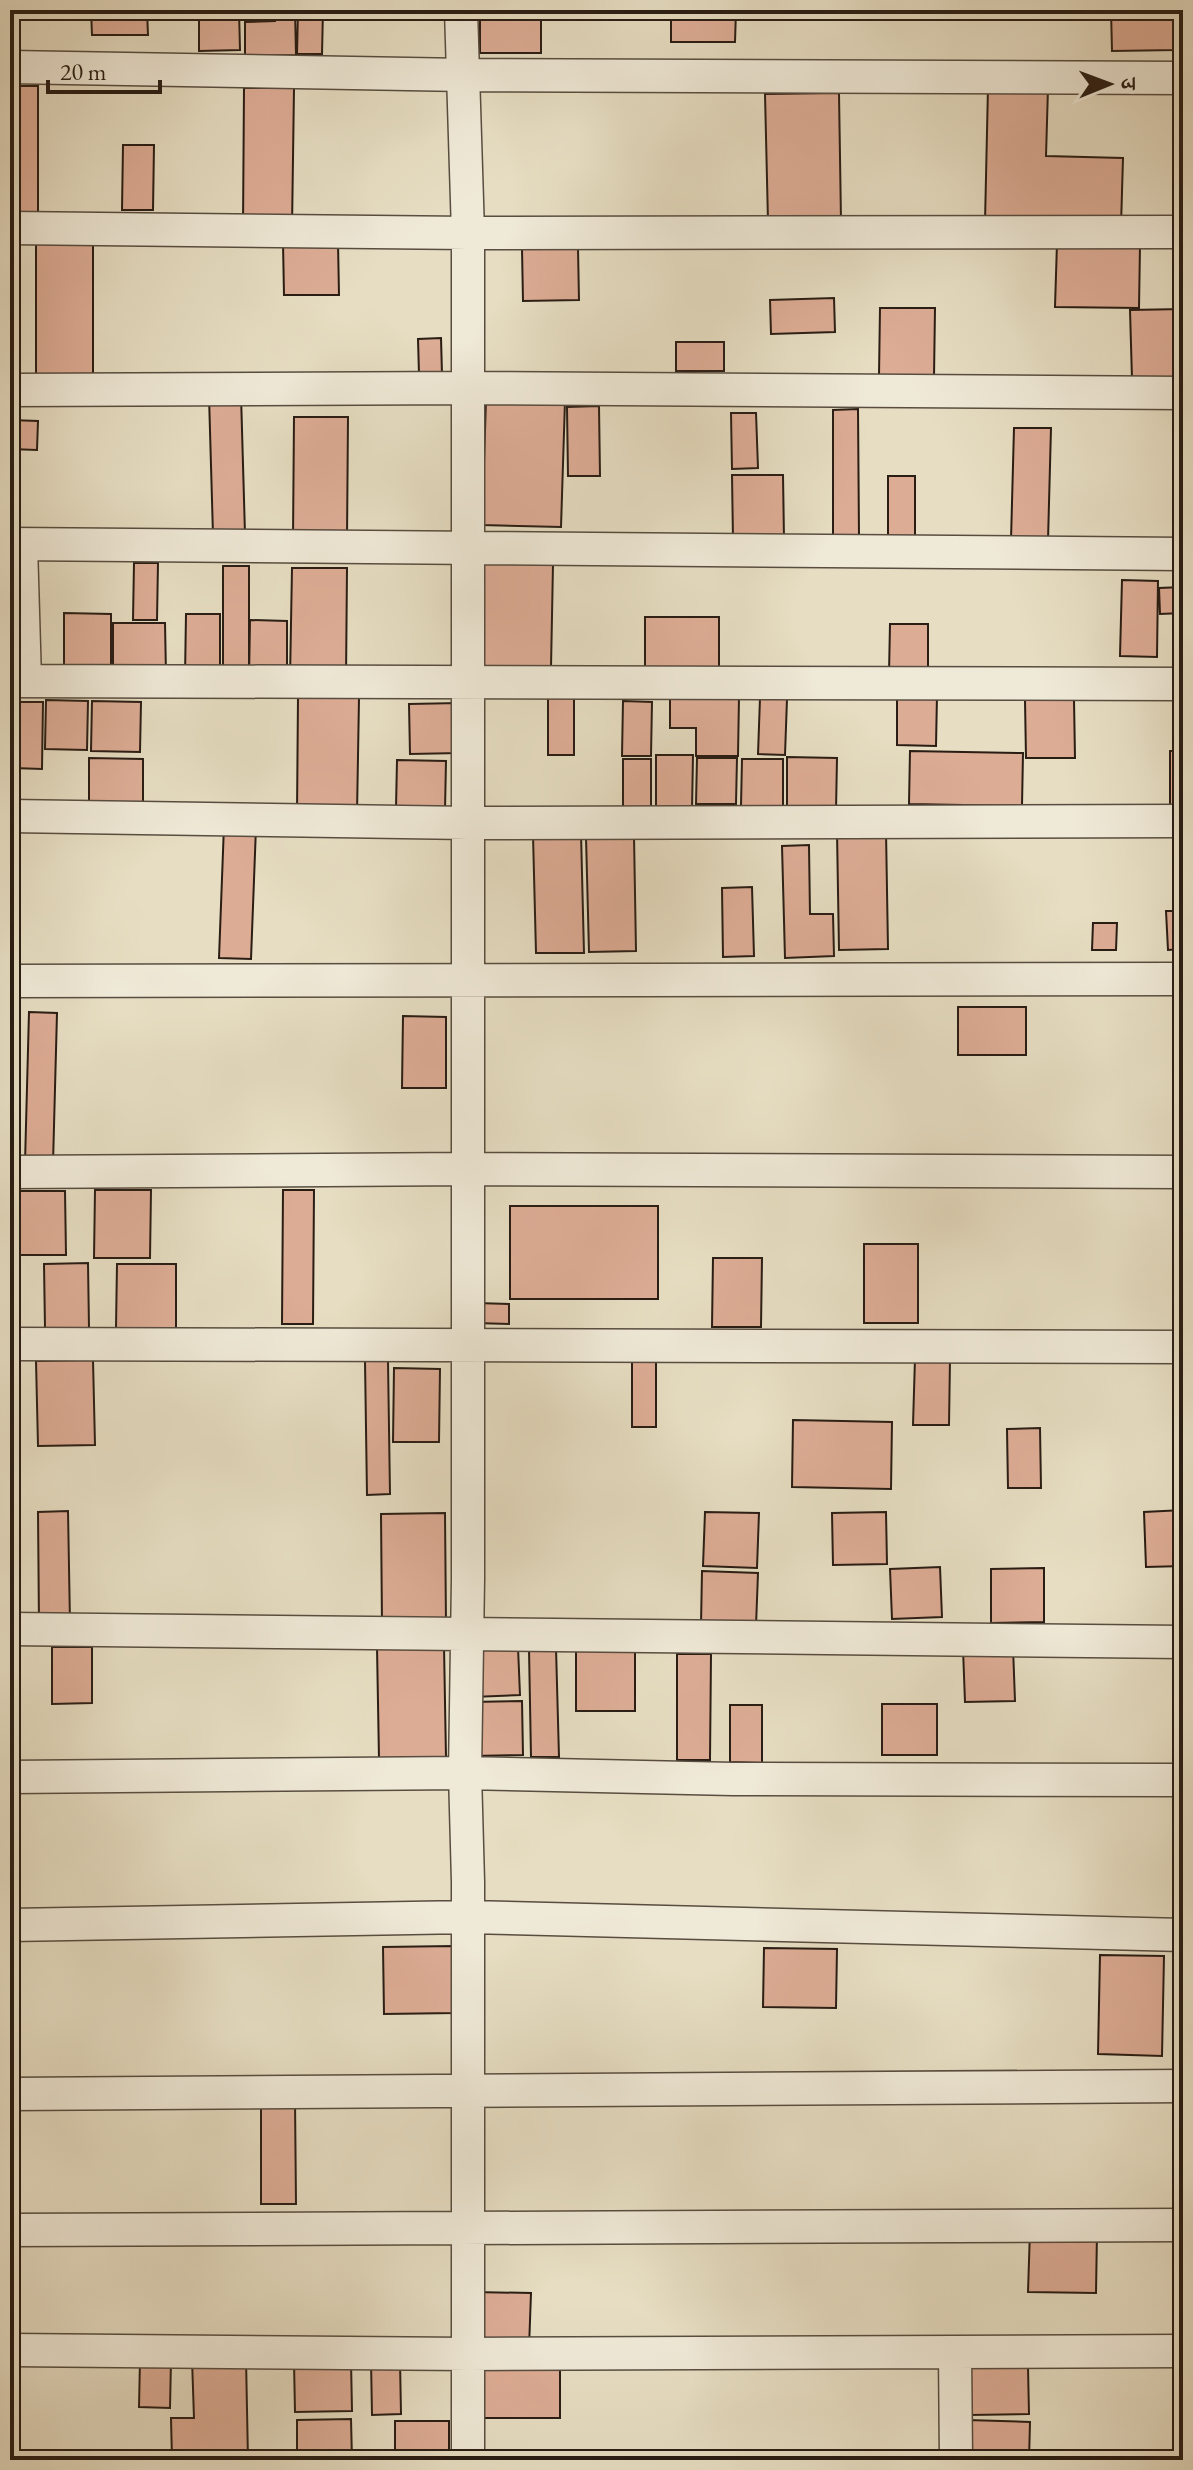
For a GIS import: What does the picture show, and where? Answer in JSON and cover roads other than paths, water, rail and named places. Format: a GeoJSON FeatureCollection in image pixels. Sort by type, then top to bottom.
{"type":"FeatureCollection","features":[{"type":"Feature","properties":{"kind":"street"},"geometry":{"type":"LineString","coordinates":[[461,10],[468,233],[468,1636],[465,1773],[468,2460]]}},
{"type":"Feature","properties":{"kind":"street"},"geometry":{"type":"LineString","coordinates":[[10,67],[464,75],[1183,78]]}},
{"type":"Feature","properties":{"kind":"street"},"geometry":{"type":"LineString","coordinates":[[10,228],[468,233],[1183,232]]}},
{"type":"Feature","properties":{"kind":"street"},"geometry":{"type":"LineString","coordinates":[[10,390],[468,388],[1183,393]]}},
{"type":"Feature","properties":{"kind":"street"},"geometry":{"type":"LineString","coordinates":[[1183,554],[16,544],[18,681],[1183,684]]}},
{"type":"Feature","properties":{"kind":"street"},"geometry":{"type":"LineString","coordinates":[[10,816],[468,823],[1183,821]]}},
{"type":"Feature","properties":{"kind":"street"},"geometry":{"type":"LineString","coordinates":[[10,981],[1183,979]]}},
{"type":"Feature","properties":{"kind":"street"},"geometry":{"type":"LineString","coordinates":[[10,1172],[468,1169],[1183,1172]]}},
{"type":"Feature","properties":{"kind":"street"},"geometry":{"type":"LineString","coordinates":[[10,1344],[1183,1347]]}},
{"type":"Feature","properties":{"kind":"street"},"geometry":{"type":"LineString","coordinates":[[10,1629],[1183,1642]]}},
{"type":"Feature","properties":{"kind":"street"},"geometry":{"type":"LineString","coordinates":[[10,1777],[465,1773],[733,1779],[1183,1780]]}},
{"type":"Feature","properties":{"kind":"street"},"geometry":{"type":"LineString","coordinates":[[10,1925],[468,1917],[1183,1935]]}},
{"type":"Feature","properties":{"kind":"street"},"geometry":{"type":"LineString","coordinates":[[10,2094],[1183,2086]]}},
{"type":"Feature","properties":{"kind":"street"},"geometry":{"type":"LineString","coordinates":[[10,2230],[1183,2225]]}},
{"type":"Feature","properties":{"kind":"street"},"geometry":{"type":"LineString","coordinates":[[10,2350],[468,2354],[1183,2351]]}},
{"type":"Feature","properties":{"kind":"street"},"geometry":{"type":"LineString","coordinates":[[955,2352],[956,2460]]}}]}
